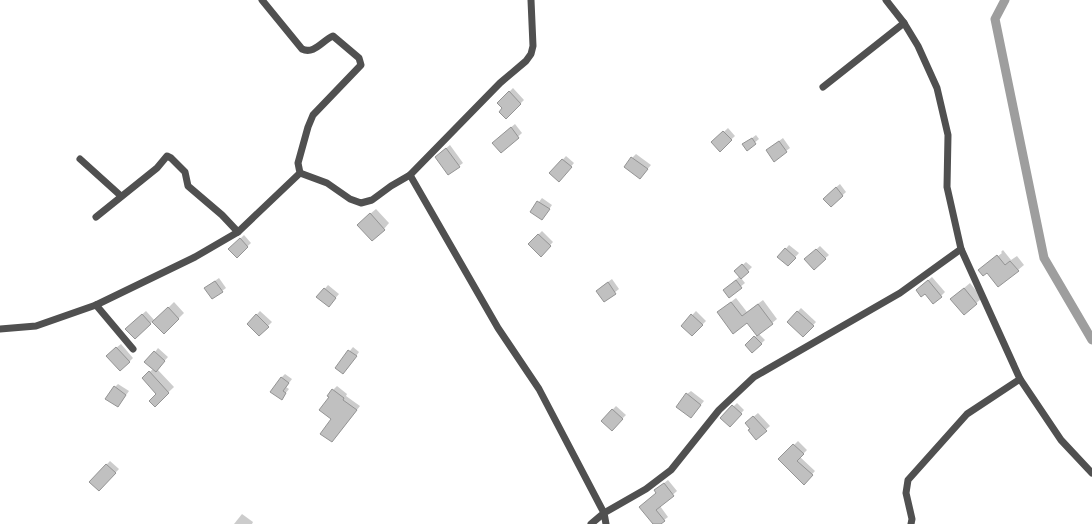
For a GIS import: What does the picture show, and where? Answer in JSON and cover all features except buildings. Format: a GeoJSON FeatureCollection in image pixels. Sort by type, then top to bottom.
{"type":"FeatureCollection","features":[{"type":"Feature","properties":{"kind":"street"},"geometry":{"type":"LineString","coordinates":[[262,0],[302,49],[306,51],[311,50],[333,36],[359,58],[361,65],[313,115],[298,163],[300,173]]}},
{"type":"Feature","properties":{"kind":"street"},"geometry":{"type":"LineString","coordinates":[[300,173],[327,183],[350,199],[361,203],[372,200],[391,186],[410,175],[500,83],[526,61],[531,54],[534,46],[531,0]]}},
{"type":"Feature","properties":{"kind":"street"},"geometry":{"type":"LineString","coordinates":[[886,0],[904,22],[918,46],[937,88],[948,136],[947,187],[961,249],[1020,379],[1061,440],[1092,473]]}},
{"type":"Feature","properties":{"kind":"street"},"geometry":{"type":"LineString","coordinates":[[823,87],[904,22]]}},
{"type":"Feature","properties":{"kind":"street"},"geometry":{"type":"LineString","coordinates":[[96,217],[157,168],[167,156],[185,172],[188,186],[222,215],[238,232]]}},
{"type":"Feature","properties":{"kind":"street"},"geometry":{"type":"LineString","coordinates":[[80,159],[121,196]]}},
{"type":"Feature","properties":{"kind":"street"},"geometry":{"type":"LineString","coordinates":[[0,329],[36,326],[96,305],[195,257],[238,232],[300,173]]}},
{"type":"Feature","properties":{"kind":"street"},"geometry":{"type":"LineString","coordinates":[[410,175],[498,328],[539,389],[604,513],[606,524]]}},
{"type":"Feature","properties":{"kind":"street"},"geometry":{"type":"LineString","coordinates":[[591,524],[604,513],[646,489],[671,470],[719,410],[754,377],[900,293],[961,249]]}},
{"type":"Feature","properties":{"kind":"street"},"geometry":{"type":"LineString","coordinates":[[96,305],[133,348]]}},
{"type":"Feature","properties":{"kind":"street"},"geometry":{"type":"LineString","coordinates":[[911,524],[912,519],[906,493],[908,480],[967,414],[1020,379]]}},
{"type":"Feature","properties":{"kind":"waterway"},"geometry":{"type":"LineString","coordinates":[[1005,0],[995,19],[1044,258],[1092,340]]}}]}
